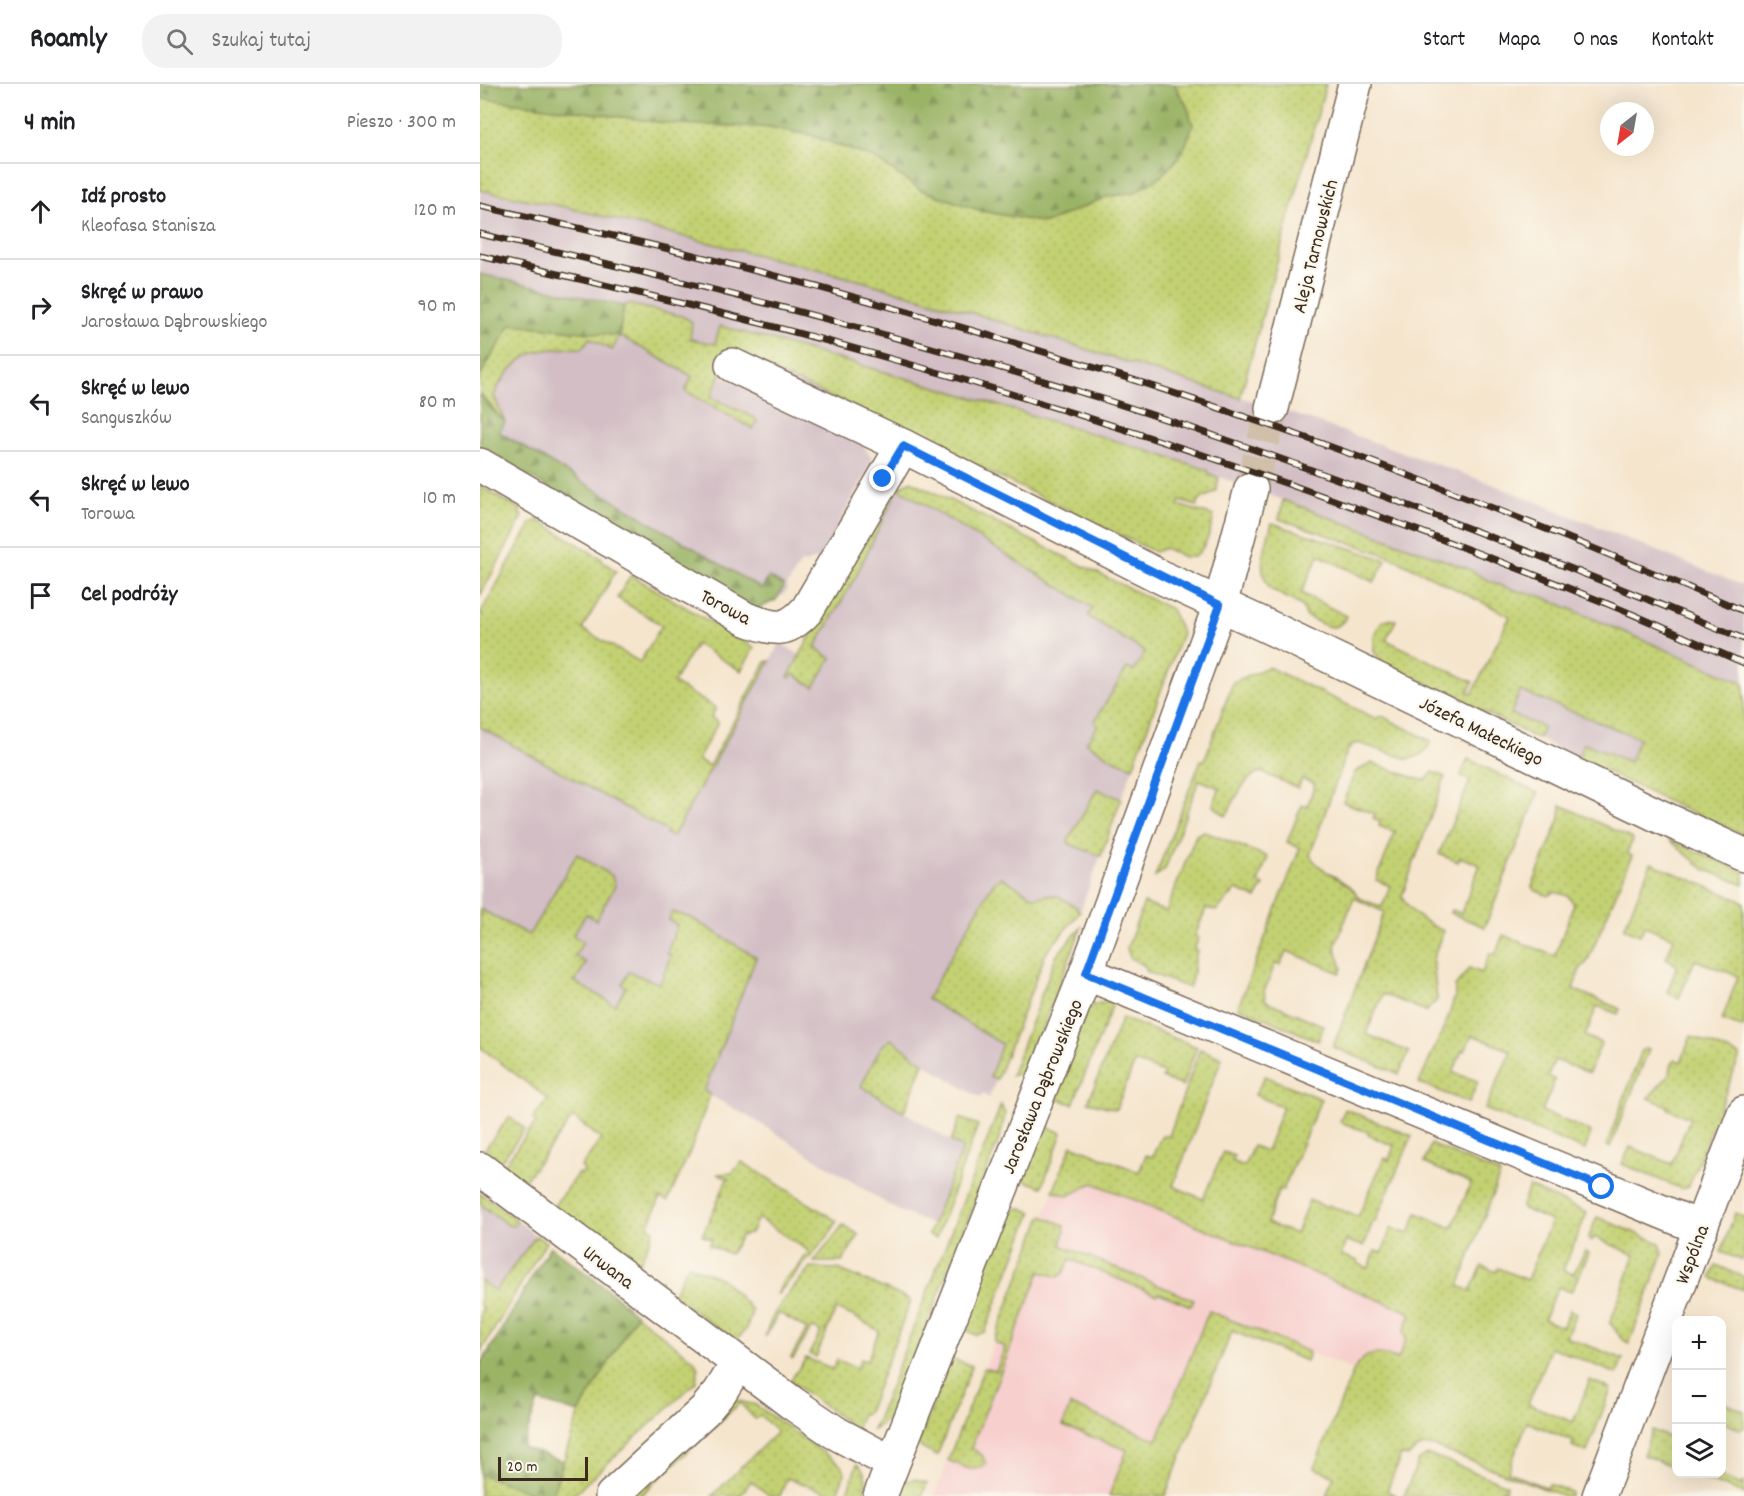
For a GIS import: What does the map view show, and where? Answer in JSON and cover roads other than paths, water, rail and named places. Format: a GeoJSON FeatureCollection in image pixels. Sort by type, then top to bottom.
{"type":"FeatureCollection","features":[{"type":"Feature","properties":{"kind":"street","name":"Aleja Tarnowskich"},"geometry":{"type":"LineString","coordinates":[[1272,408],[1355,84]]}},
{"type":"Feature","properties":{"kind":"street","name":"Józefa Małeckiego"},"geometry":{"type":"LineString","coordinates":[[732,365],[903,446],[1220,605],[1744,855]]}},
{"type":"Feature","properties":{"kind":"street","name":"Torowa"},"geometry":{"type":"LineString","coordinates":[[480,465],[746,619],[772,628],[795,624],[807,610],[903,446]]}},
{"type":"Feature","properties":{"kind":"street"},"geometry":{"type":"LineString","coordinates":[[1220,605],[1251,489]]}},
{"type":"Feature","properties":{"kind":"street","name":"Jarosława Dąbrowskiego"},"geometry":{"type":"LineString","coordinates":[[880,1496],[1086,973],[1220,605]]}},
{"type":"Feature","properties":{"kind":"street"},"geometry":{"type":"LineString","coordinates":[[1086,973],[1701,1228]]}},
{"type":"Feature","properties":{"kind":"street","name":"Wspólna"},"geometry":{"type":"LineString","coordinates":[[1599,1496],[1744,1113]]}},
{"type":"Feature","properties":{"kind":"street","name":"Urwana"},"geometry":{"type":"LineString","coordinates":[[480,1169],[738,1363],[836,1433],[892,1463]]}},
{"type":"Feature","properties":{"kind":"street"},"geometry":{"type":"LineString","coordinates":[[612,1496],[705,1410],[720,1392],[738,1363]]}},
{"type":"Feature","properties":{"kind":"tunnel"},"geometry":{"type":"LineString","coordinates":[[1251,489],[1272,408]]}},
{"type":"Feature","properties":{"kind":"railway"},"geometry":{"type":"LineString","coordinates":[[480,206],[750,269],[1071,360],[1309,439],[1419,479],[1582,543],[1744,611]]}},
{"type":"Feature","properties":{"kind":"railway"},"geometry":{"type":"LineString","coordinates":[[480,234],[795,311],[951,353],[1106,400],[1348,483],[1744,639]]}},
{"type":"Feature","properties":{"kind":"railway"},"geometry":{"type":"LineString","coordinates":[[480,256],[792,331],[1074,413],[1341,502],[1621,609],[1744,663]]}}]}
